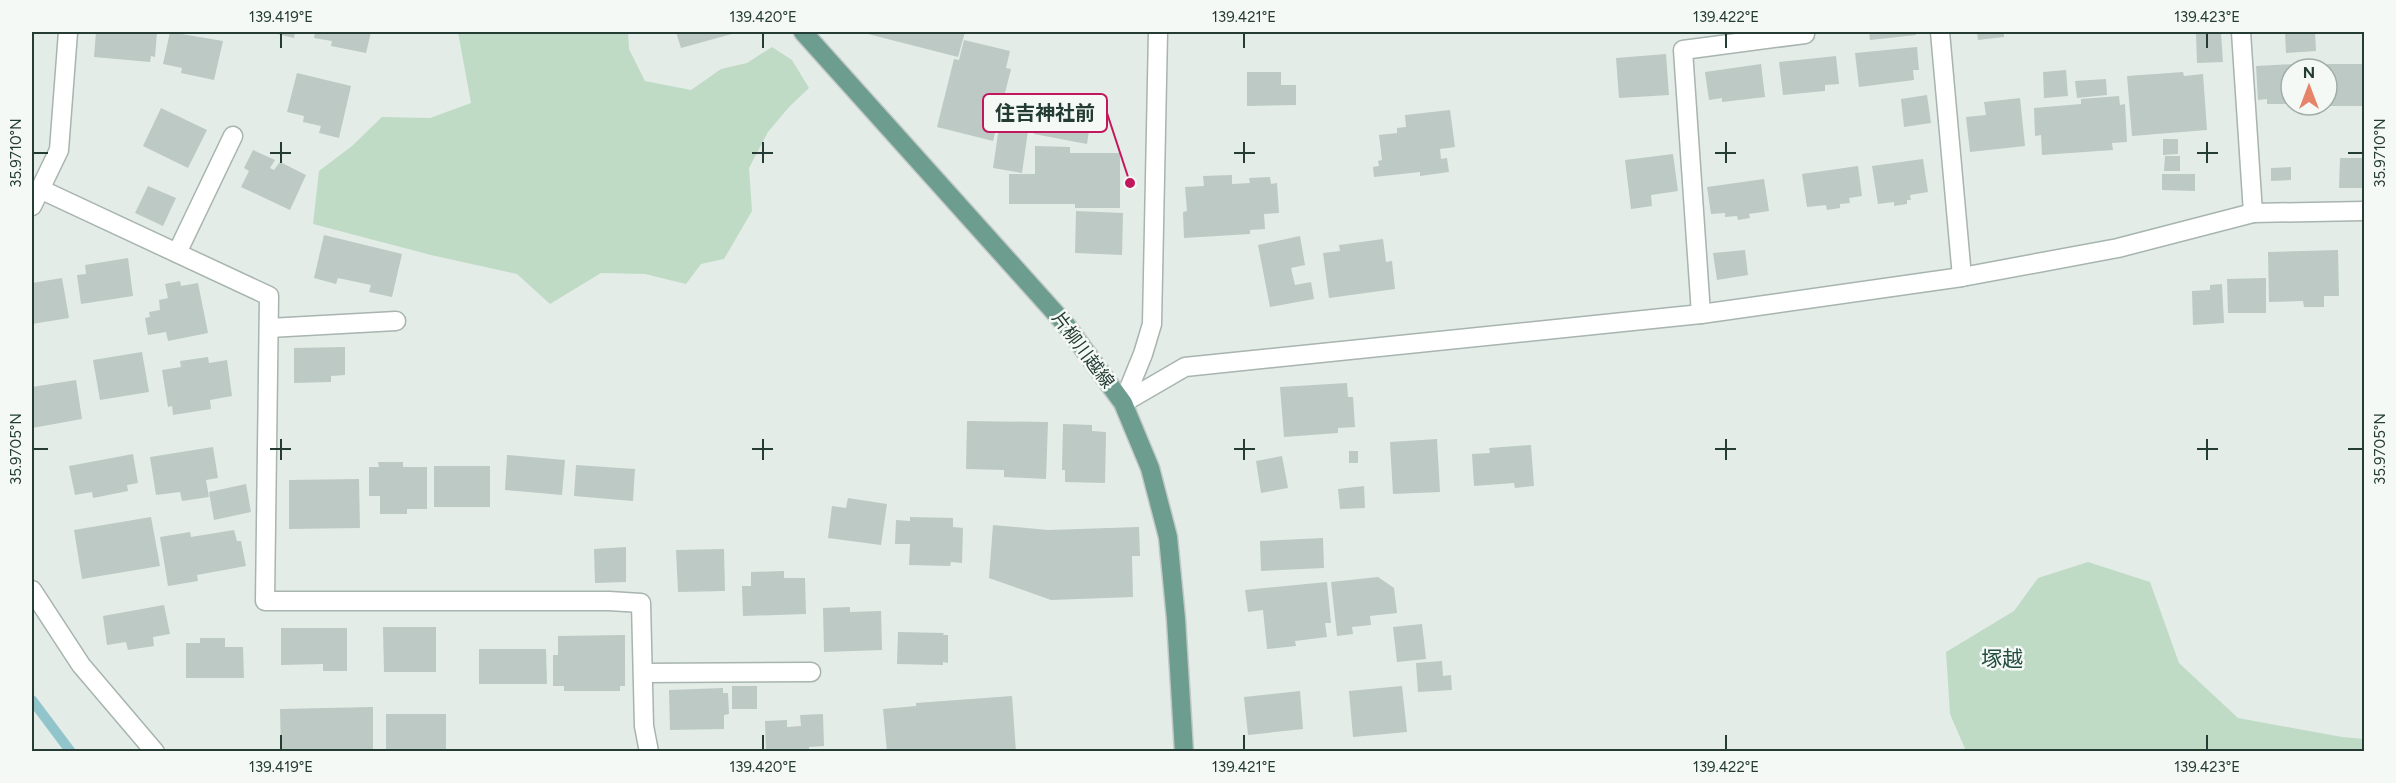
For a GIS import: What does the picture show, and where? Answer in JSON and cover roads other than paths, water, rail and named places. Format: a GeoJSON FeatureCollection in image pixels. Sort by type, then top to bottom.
{"type":"FeatureCollection","features":[{"type":"Feature","properties":{"kind":"main road","name":"片柳川越線"},"geometry":{"type":"LineString","coordinates":[[803,32],[1066,325],[1123,403],[1150,468],[1168,537],[1176,619],[1184,752]]}},
{"type":"Feature","properties":{"kind":"street"},"geometry":{"type":"LineString","coordinates":[[32,206],[59,150],[68,32]]}},
{"type":"Feature","properties":{"kind":"street"},"geometry":{"type":"LineString","coordinates":[[1123,403],[1143,354],[1152,324],[1158,32]]}},
{"type":"Feature","properties":{"kind":"street"},"geometry":{"type":"LineString","coordinates":[[1940,32],[1962,277]]}},
{"type":"Feature","properties":{"kind":"street"},"geometry":{"type":"LineString","coordinates":[[2241,32],[2253,213]]}},
{"type":"Feature","properties":{"kind":"street"},"geometry":{"type":"LineString","coordinates":[[1701,314],[1683,50],[1805,34]]}},
{"type":"Feature","properties":{"kind":"street"},"geometry":{"type":"LineString","coordinates":[[177,253],[233,136]]}},
{"type":"Feature","properties":{"kind":"street"},"geometry":{"type":"LineString","coordinates":[[42,189],[269,296],[266,601],[609,601],[641,603],[644,726],[649,752]]}},
{"type":"Feature","properties":{"kind":"street"},"geometry":{"type":"LineString","coordinates":[[1123,403],[1185,367],[1701,314],[1962,277],[2118,248],[2253,213],[2364,211]]}},
{"type":"Feature","properties":{"kind":"street"},"geometry":{"type":"LineString","coordinates":[[269,328],[396,321]]}},
{"type":"Feature","properties":{"kind":"street"},"geometry":{"type":"LineString","coordinates":[[32,590],[81,665],[155,752]]}},
{"type":"Feature","properties":{"kind":"street"},"geometry":{"type":"LineString","coordinates":[[644,673],[811,672]]}},
{"type":"Feature","properties":{"kind":"waterway"},"geometry":{"type":"LineString","coordinates":[[32,700],[71,752]]}},
{"type":"Feature","properties":{"kind":"place","name":"住吉神社前"},"geometry":{"type":"Point","coordinates":[1130,183]}},
{"type":"Feature","properties":{"kind":"district","name":"塚越"},"geometry":{"type":"Point","coordinates":[2002,659]}}]}
